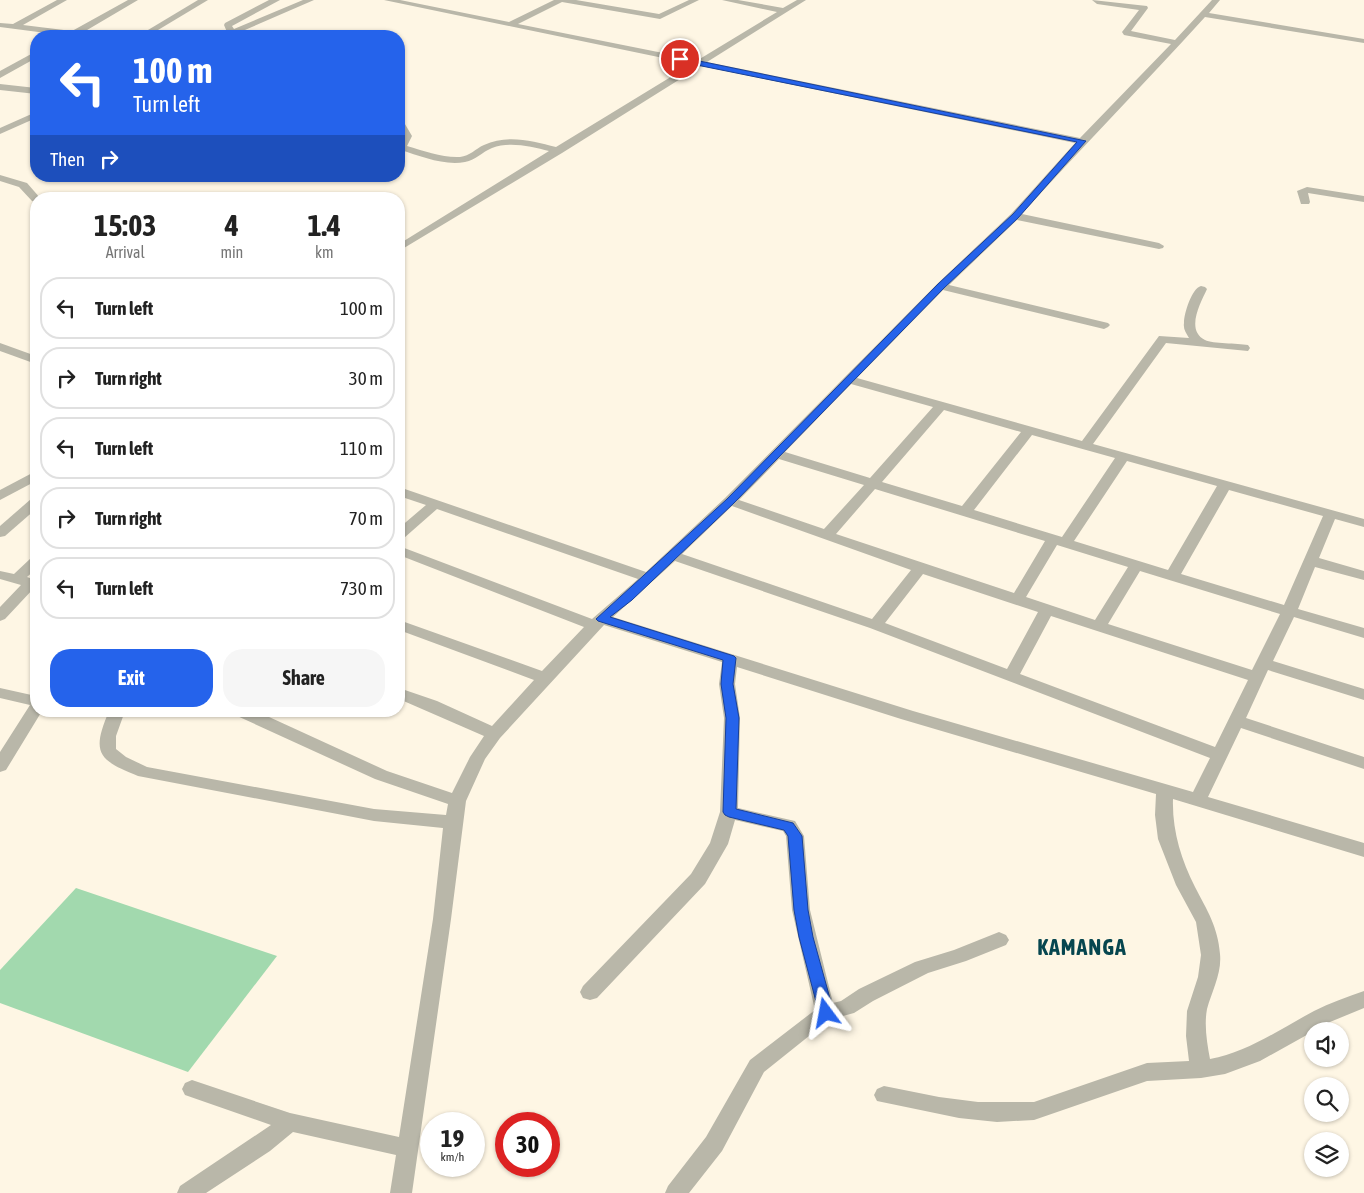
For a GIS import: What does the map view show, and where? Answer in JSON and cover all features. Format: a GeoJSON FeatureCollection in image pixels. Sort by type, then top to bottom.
{"type":"FeatureCollection","features":[{"type":"Feature","properties":{"kind":"street"},"geometry":{"type":"LineString","coordinates":[[0,34],[64,0]]}},
{"type":"Feature","properties":{"kind":"street"},"geometry":{"type":"LineString","coordinates":[[80,30],[134,0]]}},
{"type":"Feature","properties":{"kind":"street"},"geometry":{"type":"LineString","coordinates":[[152,30],[204,0]]}},
{"type":"Feature","properties":{"kind":"street"},"geometry":{"type":"LineString","coordinates":[[228,30],[228,25],[271,0],[276,0]]}},
{"type":"Feature","properties":{"kind":"street"},"geometry":{"type":"LineString","coordinates":[[282,0],[299,4]]}},
{"type":"Feature","properties":{"kind":"street"},"geometry":{"type":"LineString","coordinates":[[239,30],[310,0]]}},
{"type":"Feature","properties":{"kind":"street"},"geometry":{"type":"LineString","coordinates":[[388,0],[1082,141]]}},
{"type":"Feature","properties":{"kind":"street"},"geometry":{"type":"LineString","coordinates":[[510,25],[561,0],[656,17],[663,16],[695,0]]}},
{"type":"Feature","properties":{"kind":"street"},"geometry":{"type":"LineString","coordinates":[[726,0],[784,11]]}},
{"type":"Feature","properties":{"kind":"street"},"geometry":{"type":"LineString","coordinates":[[405,244],[802,0]]}},
{"type":"Feature","properties":{"kind":"street"},"geometry":{"type":"LineString","coordinates":[[1096,0],[1144,8],[1126,32],[1178,43]]}},
{"type":"Feature","properties":{"kind":"street"},"geometry":{"type":"LineString","coordinates":[[401,1193],[442,919],[453,822],[457,801],[478,757],[494,734],[598,622],[649,578],[730,501],[941,286],[1016,216],[1082,141],[1178,43],[1216,0]]}},
{"type":"Feature","properties":{"kind":"street"},"geometry":{"type":"LineString","coordinates":[[1202,14],[1364,41]]}},
{"type":"Feature","properties":{"kind":"street"},"geometry":{"type":"LineString","coordinates":[[0,25],[35,30]]}},
{"type":"Feature","properties":{"kind":"street"},"geometry":{"type":"LineString","coordinates":[[0,75],[30,58]]}},
{"type":"Feature","properties":{"kind":"street"},"geometry":{"type":"LineString","coordinates":[[0,88],[30,91]]}},
{"type":"Feature","properties":{"kind":"street"},"geometry":{"type":"LineString","coordinates":[[0,131],[30,118]]}},
{"type":"Feature","properties":{"kind":"street"},"geometry":{"type":"LineString","coordinates":[[405,148],[447,158],[467,159],[485,148],[505,143],[531,144],[559,151]]}},
{"type":"Feature","properties":{"kind":"street"},"geometry":{"type":"LineString","coordinates":[[0,178],[23,185],[30,193]]}},
{"type":"Feature","properties":{"kind":"street"},"geometry":{"type":"LineString","coordinates":[[1305,202],[1302,191],[1307,190],[1364,200]]}},
{"type":"Feature","properties":{"kind":"street"},"geometry":{"type":"LineString","coordinates":[[1016,216],[1159,246]]}},
{"type":"Feature","properties":{"kind":"street"},"geometry":{"type":"LineString","coordinates":[[941,286],[1104,325]]}},
{"type":"Feature","properties":{"kind":"street"},"geometry":{"type":"LineString","coordinates":[[1200,342],[1191,334],[1189,324],[1201,289]]}},
{"type":"Feature","properties":{"kind":"street"},"geometry":{"type":"LineString","coordinates":[[1085,445],[1163,339],[1244,348]]}},
{"type":"Feature","properties":{"kind":"street"},"geometry":{"type":"LineString","coordinates":[[0,347],[30,358]]}},
{"type":"Feature","properties":{"kind":"street"},"geometry":{"type":"LineString","coordinates":[[848,380],[1364,523]]}},
{"type":"Feature","properties":{"kind":"street"},"geometry":{"type":"LineString","coordinates":[[827,535],[942,405]]}},
{"type":"Feature","properties":{"kind":"street"},"geometry":{"type":"LineString","coordinates":[[965,512],[1029,430]]}},
{"type":"Feature","properties":{"kind":"street"},"geometry":{"type":"LineString","coordinates":[[778,454],[1136,566],[1364,633]]}},
{"type":"Feature","properties":{"kind":"street"},"geometry":{"type":"LineString","coordinates":[[1018,599],[1124,455]]}},
{"type":"Feature","properties":{"kind":"street"},"geometry":{"type":"LineString","coordinates":[[0,496],[30,478]]}},
{"type":"Feature","properties":{"kind":"street"},"geometry":{"type":"LineString","coordinates":[[1172,576],[1225,484]]}},
{"type":"Feature","properties":{"kind":"street"},"geometry":{"type":"LineString","coordinates":[[405,493],[649,578]]}},
{"type":"Feature","properties":{"kind":"street"},"geometry":{"type":"LineString","coordinates":[[730,501],[920,568],[1099,626],[1364,696]]}},
{"type":"Feature","properties":{"kind":"street"},"geometry":{"type":"LineString","coordinates":[[405,530],[435,504]]}},
{"type":"Feature","properties":{"kind":"street"},"geometry":{"type":"LineString","coordinates":[[0,533],[30,507]]}},
{"type":"Feature","properties":{"kind":"street"},"geometry":{"type":"LineString","coordinates":[[1198,800],[1218,755],[1289,611],[1331,514]]}},
{"type":"Feature","properties":{"kind":"street"},"geometry":{"type":"LineString","coordinates":[[405,552],[598,622],[730,658],[907,715],[1364,850]]}},
{"type":"Feature","properties":{"kind":"street"},"geometry":{"type":"LineString","coordinates":[[672,555],[875,625],[1218,755]]}},
{"type":"Feature","properties":{"kind":"street"},"geometry":{"type":"LineString","coordinates":[[1312,561],[1364,576]]}},
{"type":"Feature","properties":{"kind":"street"},"geometry":{"type":"LineString","coordinates":[[1099,626],[1136,566]]}},
{"type":"Feature","properties":{"kind":"street"},"geometry":{"type":"LineString","coordinates":[[875,625],[920,568]]}},
{"type":"Feature","properties":{"kind":"street"},"geometry":{"type":"LineString","coordinates":[[0,575],[28,582],[0,616]]}},
{"type":"Feature","properties":{"kind":"street"},"geometry":{"type":"LineString","coordinates":[[1011,676],[1048,608]]}},
{"type":"Feature","properties":{"kind":"street"},"geometry":{"type":"LineString","coordinates":[[405,627],[545,678]]}},
{"type":"Feature","properties":{"kind":"street"},"geometry":{"type":"LineString","coordinates":[[590,992],[698,879],[719,844],[729,812],[732,718],[727,684],[730,658]]}},
{"type":"Feature","properties":{"kind":"street"},"geometry":{"type":"LineString","coordinates":[[0,693],[30,700]]}},
{"type":"Feature","properties":{"kind":"street"},"geometry":{"type":"LineString","coordinates":[[405,695],[494,734]]}},
{"type":"Feature","properties":{"kind":"street"},"geometry":{"type":"LineString","coordinates":[[0,766],[30,717]]}},
{"type":"Feature","properties":{"kind":"street"},"geometry":{"type":"LineString","coordinates":[[114,717],[107,733],[106,747],[111,756],[116,760],[144,772],[374,814],[453,822]]}},
{"type":"Feature","properties":{"kind":"street"},"geometry":{"type":"LineString","coordinates":[[254,717],[381,776],[457,801]]}},
{"type":"Feature","properties":{"kind":"street"},"geometry":{"type":"LineString","coordinates":[[1236,720],[1364,764]]}},
{"type":"Feature","properties":{"kind":"street"},"geometry":{"type":"LineString","coordinates":[[1165,790],[1164,815],[1167,839],[1185,885],[1205,922],[1211,955],[1208,977],[1197,1011],[1196,1036],[1202,1069]]}},
{"type":"Feature","properties":{"kind":"street"},"geometry":{"type":"LineString","coordinates":[[729,812],[789,826],[795,836],[801,910],[806,937],[826,1013]]}},
{"type":"Feature","properties":{"kind":"street"},"geometry":{"type":"LineString","coordinates":[[676,1193],[714,1144],[757,1066],[826,1013],[847,1007],[866,995],[922,967],[959,956],[998,940]]}},
{"type":"Feature","properties":{"kind":"street"},"geometry":{"type":"LineString","coordinates":[[884,1095],[916,1102],[1015,1114],[1034,1111],[1147,1072],[1202,1069],[1252,1055],[1323,1016],[1364,999]]}},
{"type":"Feature","properties":{"kind":"street"},"geometry":{"type":"LineString","coordinates":[[192,1089],[290,1122],[408,1148]]}},
{"type":"Feature","properties":{"kind":"street"},"geometry":{"type":"LineString","coordinates":[[188,1193],[262,1144],[290,1122]]}},
{"type":"Feature","properties":{"kind":"green space"},"geometry":{"type":"Polygon","coordinates":[[[76,888],[277,956],[188,1072],[0,1003],[0,970],[76,888]]]}},
{"type":"Feature","properties":{"kind":"district","name":"KAMANGA"},"geometry":{"type":"Point","coordinates":[1082,947]}},
{"type":"Feature","properties":{"kind":"route"},"geometry":{"type":"LineString","coordinates":[[680,59],[1082,141],[1026,206],[941,286],[778,454],[628,597],[602,619],[730,658],[727,684],[732,718],[729,812],[789,826],[795,836],[801,910],[806,937],[826,1013]]}}]}
